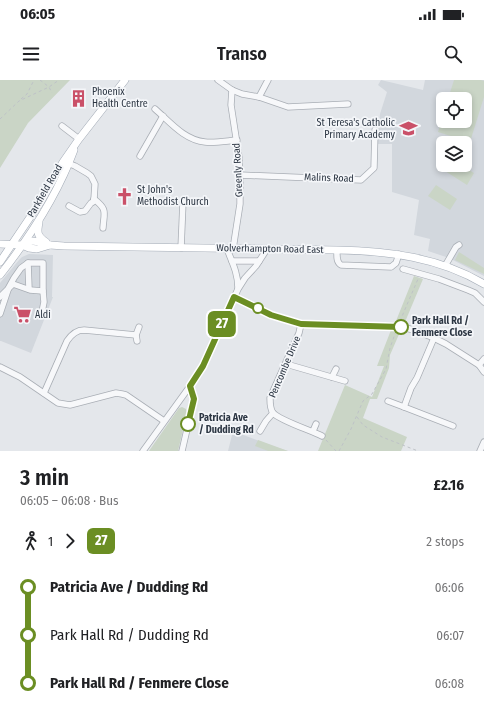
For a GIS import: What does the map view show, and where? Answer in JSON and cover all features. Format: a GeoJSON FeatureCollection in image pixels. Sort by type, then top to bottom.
{"type":"FeatureCollection","features":[{"type":"Feature","properties":{"kind":"main road","name":"Parkfield Road"},"geometry":{"type":"LineString","coordinates":[[0,262],[41,201],[79,139],[124,80]]}},
{"type":"Feature","properties":{"kind":"main road","name":"Parkfield Road"},"geometry":{"type":"LineString","coordinates":[[0,275],[22,245],[53,196],[66,162]]}},
{"type":"Feature","properties":{"kind":"main road"},"geometry":{"type":"LineString","coordinates":[[40,218],[38,227],[40,239],[50,245]]}},
{"type":"Feature","properties":{"kind":"main road","name":"Wolverhampton Road East"},"geometry":{"type":"LineString","coordinates":[[0,244],[22,245],[32,242],[40,242],[50,245],[364,251],[399,254],[445,266],[468,275],[484,284]]}},
{"type":"Feature","properties":{"kind":"street"},"geometry":{"type":"LineString","coordinates":[[218,80],[232,90],[242,94],[259,97],[288,107],[348,104]]}},
{"type":"Feature","properties":{"kind":"street"},"geometry":{"type":"LineString","coordinates":[[259,97],[268,80]]}},
{"type":"Feature","properties":{"kind":"street","name":"Greenly Road"},"geometry":{"type":"LineString","coordinates":[[230,249],[240,204],[240,175],[237,140],[231,105],[232,90]]}},
{"type":"Feature","properties":{"kind":"street"},"geometry":{"type":"LineString","coordinates":[[155,109],[187,136],[205,142],[237,140]]}},
{"type":"Feature","properties":{"kind":"street"},"geometry":{"type":"LineString","coordinates":[[140,156],[163,116]]}},
{"type":"Feature","properties":{"kind":"street"},"geometry":{"type":"LineString","coordinates":[[62,126],[79,139]]}},
{"type":"Feature","properties":{"kind":"street","name":"Malins Road"},"geometry":{"type":"LineString","coordinates":[[240,175],[361,180],[374,168],[375,130]]}},
{"type":"Feature","properties":{"kind":"street"},"geometry":{"type":"LineString","coordinates":[[66,162],[91,176],[95,184],[94,200],[85,211],[78,212],[69,206]]}},
{"type":"Feature","properties":{"kind":"street"},"geometry":{"type":"LineString","coordinates":[[94,200],[101,204],[104,209],[103,228]]}},
{"type":"Feature","properties":{"kind":"street"},"geometry":{"type":"LineString","coordinates":[[181,248],[183,202]]}},
{"type":"Feature","properties":{"kind":"street"},"geometry":{"type":"LineString","coordinates":[[445,266],[456,246],[459,246]]}},
{"type":"Feature","properties":{"kind":"street"},"geometry":{"type":"LineString","coordinates":[[230,249],[238,279],[238,289]]}},
{"type":"Feature","properties":{"kind":"street"},"geometry":{"type":"LineString","coordinates":[[143,451],[203,366],[238,289],[267,249]]}},
{"type":"Feature","properties":{"kind":"street"},"geometry":{"type":"LineString","coordinates":[[337,250],[337,259],[339,264],[342,266],[391,267],[396,262],[399,254]]}},
{"type":"Feature","properties":{"kind":"street"},"geometry":{"type":"LineString","coordinates":[[232,261],[259,261]]}},
{"type":"Feature","properties":{"kind":"street"},"geometry":{"type":"LineString","coordinates":[[28,263],[29,289]]}},
{"type":"Feature","properties":{"kind":"street"},"geometry":{"type":"LineString","coordinates":[[0,314],[9,287],[21,268],[28,263],[43,263],[44,302],[42,312]]}},
{"type":"Feature","properties":{"kind":"street"},"geometry":{"type":"LineString","coordinates":[[403,269],[420,273],[468,290],[475,293],[484,302]]}},
{"type":"Feature","properties":{"kind":"street"},"geometry":{"type":"LineString","coordinates":[[0,297],[13,284],[29,289],[43,291]]}},
{"type":"Feature","properties":{"kind":"street"},"geometry":{"type":"LineString","coordinates":[[234,297],[271,315],[301,324],[398,326],[414,330],[434,338],[479,365],[484,372]]}},
{"type":"Feature","properties":{"kind":"street","name":"Pencombe Drive"},"geometry":{"type":"LineString","coordinates":[[301,324],[299,333],[270,398],[271,409],[278,417],[322,436]]}},
{"type":"Feature","properties":{"kind":"street"},"geometry":{"type":"LineString","coordinates":[[44,393],[67,341],[75,332],[84,330],[136,338],[139,327]]}},
{"type":"Feature","properties":{"kind":"street"},"geometry":{"type":"LineString","coordinates":[[404,407],[434,338]]}},
{"type":"Feature","properties":{"kind":"street"},"geometry":{"type":"LineString","coordinates":[[479,365],[484,359]]}},
{"type":"Feature","properties":{"kind":"street"},"geometry":{"type":"LineString","coordinates":[[286,364],[345,381]]}},
{"type":"Feature","properties":{"kind":"street"},"geometry":{"type":"LineString","coordinates":[[0,367],[20,377],[58,403],[70,405],[116,393],[122,394],[126,395],[164,422]]}},
{"type":"Feature","properties":{"kind":"street"},"geometry":{"type":"LineString","coordinates":[[332,377],[336,369]]}},
{"type":"Feature","properties":{"kind":"street"},"geometry":{"type":"LineString","coordinates":[[182,451],[194,399],[190,386]]}},
{"type":"Feature","properties":{"kind":"street"},"geometry":{"type":"LineString","coordinates":[[388,401],[453,426]]}},
{"type":"Feature","properties":{"kind":"street"},"geometry":{"type":"LineString","coordinates":[[260,431],[273,413]]}},
{"type":"Feature","properties":{"kind":"street"},"geometry":{"type":"LineString","coordinates":[[313,431],[316,424]]}},
{"type":"Feature","properties":{"kind":"street"},"geometry":{"type":"LineString","coordinates":[[480,451],[484,444]]}},
{"type":"Feature","properties":{"kind":"path"},"geometry":{"type":"LineString","coordinates":[[0,119],[27,94],[34,80]]}},
{"type":"Feature","properties":{"kind":"path"},"geometry":{"type":"LineString","coordinates":[[40,80],[49,87],[52,93]]}},
{"type":"Feature","properties":{"kind":"path"},"geometry":{"type":"LineString","coordinates":[[19,101],[49,87],[59,80]]}},
{"type":"Feature","properties":{"kind":"path"},"geometry":{"type":"LineString","coordinates":[[339,451],[363,401],[372,394],[386,369],[390,348],[420,273]]}},
{"type":"Feature","properties":{"kind":"path"},"geometry":{"type":"LineString","coordinates":[[356,417],[363,425],[382,437],[418,451]]}},
{"type":"Feature","properties":{"kind":"path"},"geometry":{"type":"LineString","coordinates":[[322,436],[336,451]]}},
{"type":"Feature","properties":{"kind":"shaded area"},"geometry":{"type":"Polygon","coordinates":[[[381,80],[423,90],[425,80],[484,80],[484,276],[449,258],[428,251],[430,239],[414,235],[419,200],[392,192],[392,144],[377,144],[380,114],[387,92],[378,85],[381,80]]]}},
{"type":"Feature","properties":{"kind":"shaded area"},"geometry":{"type":"Polygon","coordinates":[[[29,254],[53,255],[53,297],[31,353],[0,341],[0,283],[22,257],[29,254]]]}},
{"type":"Feature","properties":{"kind":"shaded area"},"geometry":{"type":"Polygon","coordinates":[[[233,431],[270,445],[288,451],[228,451],[233,431]]]}},
{"type":"Feature","properties":{"kind":"green space"},"geometry":{"type":"Polygon","coordinates":[[[0,80],[70,80],[28,123],[0,168],[0,80]]]}},
{"type":"Feature","properties":{"kind":"green space"},"geometry":{"type":"Polygon","coordinates":[[[454,80],[484,81],[484,97],[472,136],[451,136],[438,132],[439,128],[472,128],[472,92],[450,92],[454,80]]]}},
{"type":"Feature","properties":{"kind":"green space"},"geometry":{"type":"Polygon","coordinates":[[[447,172],[474,173],[467,185],[447,172]]]}},
{"type":"Feature","properties":{"kind":"green space"},"geometry":{"type":"Polygon","coordinates":[[[436,185],[457,199],[450,210],[428,196],[436,185]]]}},
{"type":"Feature","properties":{"kind":"green space"},"geometry":{"type":"Polygon","coordinates":[[[459,252],[484,268],[484,274],[455,260],[459,252]]]}},
{"type":"Feature","properties":{"kind":"green space"},"geometry":{"type":"Polygon","coordinates":[[[414,276],[423,279],[405,322],[396,321],[414,276]]]}},
{"type":"Feature","properties":{"kind":"green space"},"geometry":{"type":"Polygon","coordinates":[[[391,330],[400,332],[390,355],[389,368],[377,399],[370,399],[363,418],[407,437],[401,451],[318,451],[345,385],[372,397],[384,366],[377,366],[391,330]]]}},
{"type":"Feature","properties":{"kind":"green space"},"geometry":{"type":"Polygon","coordinates":[[[182,407],[186,409],[187,413],[178,451],[149,451],[179,408],[182,407]]]}},
{"type":"Feature","properties":{"kind":"green space"},"geometry":{"type":"Polygon","coordinates":[[[258,440],[288,451],[268,451],[255,446],[258,440]]]}},
{"type":"Feature","properties":{"kind":"bus line","name":"27"},"geometry":{"type":"LineString","coordinates":[[188,424],[194,399],[190,386],[203,366],[234,297],[271,315],[301,324],[401,327]]}},
{"type":"Feature","properties":{"kind":"place","name":"Phoenix Health Centre"},"geometry":{"type":"Point","coordinates":[79,98]}},
{"type":"Feature","properties":{"kind":"place","name":"St Teresa's Catholic Primary Academy"},"geometry":{"type":"Point","coordinates":[408,129]}},
{"type":"Feature","properties":{"kind":"place","name":"St John's Methodist Church"},"geometry":{"type":"Point","coordinates":[124,196]}},
{"type":"Feature","properties":{"kind":"place","name":"Aldi"},"geometry":{"type":"Point","coordinates":[22,315]}},
{"type":"Feature","properties":{"kind":"place","name":"Park Hall Rd / Fenmere Close"},"geometry":{"type":"Point","coordinates":[401,327]}},
{"type":"Feature","properties":{"kind":"place","name":"Patricia Ave / Dudding Rd"},"geometry":{"type":"Point","coordinates":[188,424]}}]}
